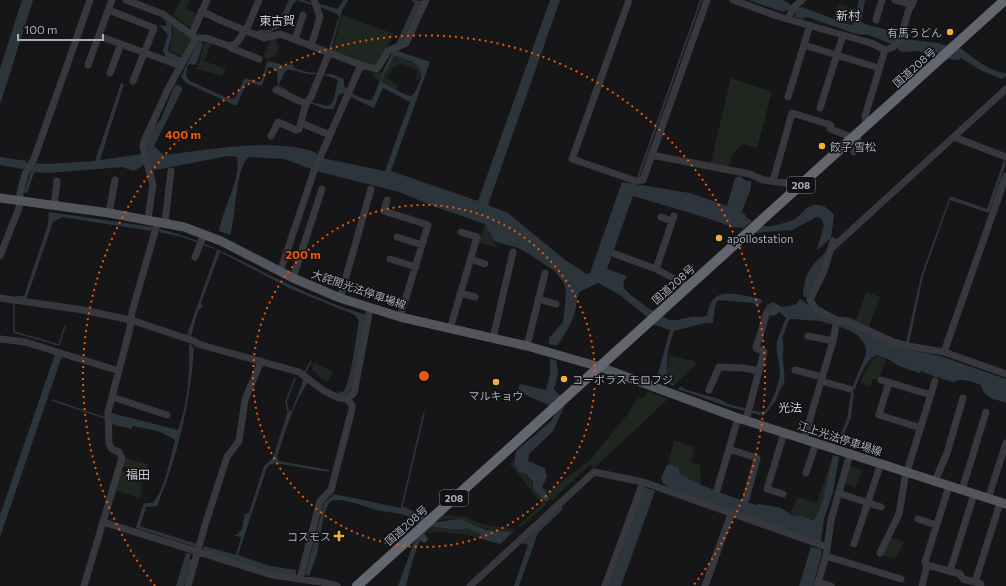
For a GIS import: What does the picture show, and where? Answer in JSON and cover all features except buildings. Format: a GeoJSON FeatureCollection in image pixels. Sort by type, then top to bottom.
{"type":"FeatureCollection","features":[{"type":"Feature","properties":{"kind":"highway","name":"国道208号"},"geometry":{"type":"LineString","coordinates":[[357,586],[420,535],[552,409],[1006,0]]}},
{"type":"Feature","properties":{"kind":"main road","name":"大詫間光法停車場線"},"geometry":{"type":"LineString","coordinates":[[0,198],[162,222],[202,239],[221,240],[293,278],[340,298],[370,308],[400,317],[527,346],[600,367]]}},
{"type":"Feature","properties":{"kind":"main road","name":"江上光法停車場線"},"geometry":{"type":"LineString","coordinates":[[600,367],[784,433],[1003,503]]}},
{"type":"Feature","properties":{"kind":"street"},"geometry":{"type":"LineString","coordinates":[[0,256],[19,208],[19,200],[25,174],[30,166],[90,0]]}},
{"type":"Feature","properties":{"kind":"street"},"geometry":{"type":"LineString","coordinates":[[88,65],[112,0]]}},
{"type":"Feature","properties":{"kind":"street"},"geometry":{"type":"LineString","coordinates":[[126,0],[163,14],[194,36],[206,38],[229,46],[259,59]]}},
{"type":"Feature","properties":{"kind":"street"},"geometry":{"type":"LineString","coordinates":[[148,219],[153,185],[143,147],[144,141],[169,87],[181,66],[194,36],[201,11],[207,0]]}},
{"type":"Feature","properties":{"kind":"street"},"geometry":{"type":"LineString","coordinates":[[229,46],[235,44],[245,31],[259,0]]}},
{"type":"Feature","properties":{"kind":"street"},"geometry":{"type":"LineString","coordinates":[[311,46],[320,17],[320,12],[315,7],[313,0]]}},
{"type":"Feature","properties":{"kind":"street"},"geometry":{"type":"LineString","coordinates":[[201,11],[264,38],[280,34],[361,65],[377,69],[388,51],[403,46],[426,0]]}},
{"type":"Feature","properties":{"kind":"street"},"geometry":{"type":"LineString","coordinates":[[628,0],[572,159],[636,181],[643,180],[707,0]]}},
{"type":"Feature","properties":{"kind":"street"},"geometry":{"type":"LineString","coordinates":[[733,0],[885,50],[893,48],[902,34],[908,12],[913,2],[895,0]]}},
{"type":"Feature","properties":{"kind":"street"},"geometry":{"type":"LineString","coordinates":[[788,18],[793,9],[802,0]]}},
{"type":"Feature","properties":{"kind":"street"},"geometry":{"type":"LineString","coordinates":[[876,20],[882,0]]}},
{"type":"Feature","properties":{"kind":"street"},"geometry":{"type":"LineString","coordinates":[[109,10],[154,28],[133,81]]}},
{"type":"Feature","properties":{"kind":"street"},"geometry":{"type":"LineString","coordinates":[[295,40],[303,15]]}},
{"type":"Feature","properties":{"kind":"street"},"geometry":{"type":"LineString","coordinates":[[788,97],[810,25]]}},
{"type":"Feature","properties":{"kind":"street"},"geometry":{"type":"LineString","coordinates":[[820,108],[843,35]]}},
{"type":"Feature","properties":{"kind":"street"},"geometry":{"type":"LineString","coordinates":[[99,36],[181,66]]}},
{"type":"Feature","properties":{"kind":"street"},"geometry":{"type":"LineString","coordinates":[[110,73],[121,44]]}},
{"type":"Feature","properties":{"kind":"street"},"geometry":{"type":"LineString","coordinates":[[804,45],[879,68]]}},
{"type":"Feature","properties":{"kind":"street"},"geometry":{"type":"LineString","coordinates":[[867,125],[865,116],[885,50]]}},
{"type":"Feature","properties":{"kind":"street"},"geometry":{"type":"LineString","coordinates":[[271,136],[278,122],[296,130],[301,123],[306,104],[311,97],[329,53]]}},
{"type":"Feature","properties":{"kind":"street"},"geometry":{"type":"LineString","coordinates":[[280,272],[319,158],[361,65]]}},
{"type":"Feature","properties":{"kind":"street"},"geometry":{"type":"LineString","coordinates":[[1006,89],[954,137],[832,244],[821,280],[810,300],[816,309],[837,323],[848,321],[900,344],[944,352],[1006,374]]}},
{"type":"Feature","properties":{"kind":"street"},"geometry":{"type":"LineString","coordinates":[[276,90],[306,104]]}},
{"type":"Feature","properties":{"kind":"street"},"geometry":{"type":"LineString","coordinates":[[773,182],[792,113],[831,125],[830,129],[854,137],[858,140],[854,152]]}},
{"type":"Feature","properties":{"kind":"street"},"geometry":{"type":"LineString","coordinates":[[301,123],[330,135]]}},
{"type":"Feature","properties":{"kind":"street"},"geometry":{"type":"LineString","coordinates":[[954,137],[1006,157]]}},
{"type":"Feature","properties":{"kind":"street"},"geometry":{"type":"LineString","coordinates":[[651,156],[750,174],[763,180],[793,184],[798,188]]}},
{"type":"Feature","properties":{"kind":"street"},"geometry":{"type":"LineString","coordinates":[[84,586],[122,458],[119,452],[112,448],[109,444],[108,412],[131,320],[162,222],[171,171]]}},
{"type":"Feature","properties":{"kind":"street"},"geometry":{"type":"LineString","coordinates":[[944,352],[1006,176]]}},
{"type":"Feature","properties":{"kind":"street"},"geometry":{"type":"LineString","coordinates":[[109,213],[115,180]]}},
{"type":"Feature","properties":{"kind":"street"},"geometry":{"type":"LineString","coordinates":[[54,205],[57,181]]}},
{"type":"Feature","properties":{"kind":"street"},"geometry":{"type":"LineString","coordinates":[[293,278],[322,189]]}},
{"type":"Feature","properties":{"kind":"street"},"geometry":{"type":"LineString","coordinates":[[340,298],[371,189]]}},
{"type":"Feature","properties":{"kind":"street"},"geometry":{"type":"LineString","coordinates":[[387,200],[384,211],[428,226],[400,317]]}},
{"type":"Feature","properties":{"kind":"street"},"geometry":{"type":"LineString","coordinates":[[656,269],[673,219],[661,217]]}},
{"type":"Feature","properties":{"kind":"street"},"geometry":{"type":"LineString","coordinates":[[450,329],[477,237],[461,232]]}},
{"type":"Feature","properties":{"kind":"street"},"geometry":{"type":"LineString","coordinates":[[397,237],[422,245]]}},
{"type":"Feature","properties":{"kind":"street"},"geometry":{"type":"LineString","coordinates":[[195,257],[202,239]]}},
{"type":"Feature","properties":{"kind":"street"},"geometry":{"type":"LineString","coordinates":[[493,338],[513,252]]}},
{"type":"Feature","properties":{"kind":"street"},"geometry":{"type":"LineString","coordinates":[[615,254],[656,269],[688,286]]}},
{"type":"Feature","properties":{"kind":"street"},"geometry":{"type":"LineString","coordinates":[[390,259],[416,267]]}},
{"type":"Feature","properties":{"kind":"street"},"geometry":{"type":"LineString","coordinates":[[470,259],[485,264]]}},
{"type":"Feature","properties":{"kind":"street"},"geometry":{"type":"LineString","coordinates":[[527,346],[545,273]]}},
{"type":"Feature","properties":{"kind":"street"},"geometry":{"type":"LineString","coordinates":[[460,293],[475,297]]}},
{"type":"Feature","properties":{"kind":"street"},"geometry":{"type":"LineString","coordinates":[[0,298],[83,310],[131,320],[194,341],[198,344],[299,372],[324,391],[339,398],[347,399],[352,405],[352,409],[331,490],[320,501],[300,579]]}},
{"type":"Feature","properties":{"kind":"street"},"geometry":{"type":"LineString","coordinates":[[538,300],[556,304]]}},
{"type":"Feature","properties":{"kind":"street"},"geometry":{"type":"LineString","coordinates":[[347,399],[354,393],[370,308]]}},
{"type":"Feature","properties":{"kind":"street"},"geometry":{"type":"LineString","coordinates":[[717,490],[729,450],[750,407],[764,352],[756,348],[767,312],[774,312],[777,309]]}},
{"type":"Feature","properties":{"kind":"street"},"geometry":{"type":"LineString","coordinates":[[804,439],[833,342],[837,323]]}},
{"type":"Feature","properties":{"kind":"street"},"geometry":{"type":"LineString","coordinates":[[808,336],[833,342]]}},
{"type":"Feature","properties":{"kind":"street"},"geometry":{"type":"LineString","coordinates":[[0,339],[26,342],[119,371]]}},
{"type":"Feature","properties":{"kind":"street"},"geometry":{"type":"LineString","coordinates":[[188,586],[205,525],[227,457],[239,441],[245,400],[261,361]]}},
{"type":"Feature","properties":{"kind":"street"},"geometry":{"type":"LineString","coordinates":[[709,390],[719,367],[743,368],[759,371]]}},
{"type":"Feature","properties":{"kind":"street"},"geometry":{"type":"LineString","coordinates":[[795,370],[850,389]]}},
{"type":"Feature","properties":{"kind":"street"},"geometry":{"type":"LineString","coordinates":[[881,380],[931,395]]}},
{"type":"Feature","properties":{"kind":"street"},"geometry":{"type":"LineString","coordinates":[[880,553],[899,514],[907,472],[935,381]]}},
{"type":"Feature","properties":{"kind":"street"},"geometry":{"type":"LineString","coordinates":[[889,382],[879,415],[921,428]]}},
{"type":"Feature","properties":{"kind":"street"},"geometry":{"type":"LineString","coordinates":[[112,396],[167,414]]}},
{"type":"Feature","properties":{"kind":"street"},"geometry":{"type":"LineString","coordinates":[[935,481],[947,453],[963,398]]}},
{"type":"Feature","properties":{"kind":"street"},"geometry":{"type":"LineString","coordinates":[[962,490],[986,412]]}},
{"type":"Feature","properties":{"kind":"street"},"geometry":{"type":"LineString","coordinates":[[783,494],[767,488],[784,433]]}},
{"type":"Feature","properties":{"kind":"street"},"geometry":{"type":"LineString","coordinates":[[806,473],[816,443]]}},
{"type":"Feature","properties":{"kind":"street"},"geometry":{"type":"LineString","coordinates":[[988,499],[1006,443]]}},
{"type":"Feature","properties":{"kind":"street"},"geometry":{"type":"LineString","coordinates":[[729,450],[757,458],[746,499]]}},
{"type":"Feature","properties":{"kind":"street"},"geometry":{"type":"LineString","coordinates":[[831,586],[817,584],[826,556],[831,520],[850,454]]}},
{"type":"Feature","properties":{"kind":"street"},"geometry":{"type":"LineString","coordinates":[[854,544],[881,464]]}},
{"type":"Feature","properties":{"kind":"street"},"geometry":{"type":"LineString","coordinates":[[470,586],[592,473],[656,486],[815,544],[827,547]]}},
{"type":"Feature","properties":{"kind":"street"},"geometry":{"type":"LineString","coordinates":[[605,586],[642,482]]}},
{"type":"Feature","properties":{"kind":"street"},"geometry":{"type":"LineString","coordinates":[[922,586],[927,565],[925,562],[949,486]]}},
{"type":"Feature","properties":{"kind":"street"},"geometry":{"type":"LineString","coordinates":[[838,494],[881,507]]}},
{"type":"Feature","properties":{"kind":"street"},"geometry":{"type":"LineString","coordinates":[[950,571],[974,494]]}},
{"type":"Feature","properties":{"kind":"street"},"geometry":{"type":"LineString","coordinates":[[927,565],[960,574],[962,582],[978,584],[1003,503]]}},
{"type":"Feature","properties":{"kind":"street"},"geometry":{"type":"LineString","coordinates":[[705,586],[731,514]]}},
{"type":"Feature","properties":{"kind":"street"},"geometry":{"type":"LineString","coordinates":[[918,520],[936,525]]}},
{"type":"Feature","properties":{"kind":"street"},"geometry":{"type":"LineString","coordinates":[[103,522],[272,575],[337,586]]}},
{"type":"Feature","properties":{"kind":"street"},"geometry":{"type":"LineString","coordinates":[[826,556],[901,579]]}},
{"type":"Feature","properties":{"kind":"shaded area"},"geometry":{"type":"Polygon","coordinates":[[[22,0],[33,0],[0,105],[0,69],[22,0]]]}},
{"type":"Feature","properties":{"kind":"shaded area"},"geometry":{"type":"Polygon","coordinates":[[[181,0],[190,0],[186,9],[197,14],[191,28],[173,15],[181,0]]]}},
{"type":"Feature","properties":{"kind":"shaded area"},"geometry":{"type":"Polygon","coordinates":[[[289,0],[297,0],[293,4],[283,26],[264,35],[255,33],[259,30],[270,30],[279,21],[289,0]]]}},
{"type":"Feature","properties":{"kind":"shaded area"},"geometry":{"type":"Polygon","coordinates":[[[297,0],[303,0],[311,3],[311,5],[297,0]]]}},
{"type":"Feature","properties":{"kind":"shaded area"},"geometry":{"type":"Polygon","coordinates":[[[344,0],[348,0],[342,11],[331,50],[329,49],[339,17],[337,14],[318,6],[317,3],[337,9],[344,0]]]}},
{"type":"Feature","properties":{"kind":"shaded area"},"geometry":{"type":"Polygon","coordinates":[[[411,0],[422,1],[403,41],[398,44],[397,42],[415,3],[411,0]]]}},
{"type":"Feature","properties":{"kind":"shaded area"},"geometry":{"type":"Polygon","coordinates":[[[550,0],[560,0],[488,205],[508,213],[565,260],[587,274],[590,273],[622,182],[690,193],[727,206],[735,178],[740,176],[746,181],[751,181],[751,188],[742,211],[747,218],[752,221],[744,228],[732,227],[633,196],[607,269],[627,276],[623,286],[632,296],[670,320],[694,316],[703,318],[707,317],[709,307],[713,300],[719,295],[742,295],[763,301],[757,306],[753,303],[718,300],[715,306],[713,323],[705,323],[674,331],[670,343],[667,362],[668,381],[674,384],[673,386],[657,377],[670,330],[652,324],[646,316],[620,295],[598,283],[579,292],[574,316],[568,329],[557,346],[549,344],[549,338],[563,322],[566,294],[565,285],[556,272],[518,248],[494,241],[485,224],[399,192],[320,172],[284,159],[248,157],[243,164],[240,173],[230,235],[219,231],[234,185],[238,166],[237,157],[228,156],[153,170],[150,161],[134,171],[122,167],[48,173],[37,172],[34,173],[27,193],[24,192],[34,163],[48,164],[95,161],[121,83],[124,84],[100,160],[142,154],[151,131],[161,119],[175,85],[181,86],[182,90],[154,146],[164,155],[238,146],[277,145],[312,151],[322,158],[385,171],[410,102],[383,88],[374,108],[342,93],[338,96],[334,109],[325,109],[310,103],[327,106],[333,102],[338,80],[322,74],[332,74],[344,79],[344,86],[346,89],[357,96],[369,100],[372,100],[380,81],[406,95],[412,96],[419,85],[421,74],[420,70],[413,62],[394,56],[386,72],[383,71],[395,50],[430,62],[391,171],[478,201],[550,0]]]}},
{"type":"Feature","properties":{"kind":"shaded area"},"geometry":{"type":"Polygon","coordinates":[[[700,0],[702,0],[639,178],[637,177],[700,0]]]}},
{"type":"Feature","properties":{"kind":"shaded area"},"geometry":{"type":"Polygon","coordinates":[[[748,0],[783,0],[797,8],[802,7],[853,25],[859,0],[865,0],[861,21],[863,23],[896,33],[904,39],[938,43],[957,49],[960,48],[987,67],[1006,73],[1006,76],[1002,79],[982,71],[961,58],[958,60],[946,59],[938,53],[900,51],[893,43],[891,44],[869,35],[856,34],[807,17],[802,19],[795,17],[796,11],[790,9],[783,12],[748,0]]]}},
{"type":"Feature","properties":{"kind":"shaded area"},"geometry":{"type":"Polygon","coordinates":[[[838,4],[856,9],[857,11],[853,25],[833,19],[838,4]]]}},
{"type":"Feature","properties":{"kind":"shaded area"},"geometry":{"type":"Polygon","coordinates":[[[342,15],[394,34],[378,65],[370,67],[332,51],[342,15]]]}},
{"type":"Feature","properties":{"kind":"shaded area"},"geometry":{"type":"Polygon","coordinates":[[[165,20],[171,24],[172,34],[168,50],[169,52],[182,58],[180,63],[166,58],[163,50],[168,35],[160,25],[167,26],[165,20]]]}},
{"type":"Feature","properties":{"kind":"shaded area"},"geometry":{"type":"Polygon","coordinates":[[[172,24],[192,39],[182,56],[169,50],[173,33],[172,24]]]}},
{"type":"Feature","properties":{"kind":"shaded area"},"geometry":{"type":"Polygon","coordinates":[[[278,36],[276,43],[279,45],[276,55],[268,60],[263,57],[270,40],[278,36]]]}},
{"type":"Feature","properties":{"kind":"shaded area"},"geometry":{"type":"Polygon","coordinates":[[[205,40],[212,41],[204,61],[226,69],[222,76],[196,69],[205,40]]]}},
{"type":"Feature","properties":{"kind":"shaded area"},"geometry":{"type":"Polygon","coordinates":[[[200,41],[203,44],[198,60],[195,65],[189,64],[187,67],[186,76],[190,81],[229,99],[235,98],[245,78],[259,82],[261,81],[269,61],[285,66],[292,64],[294,68],[307,72],[318,73],[306,74],[294,70],[286,70],[278,86],[277,72],[273,68],[268,67],[262,86],[249,82],[246,83],[237,105],[234,105],[186,83],[181,77],[196,45],[200,41]]]}},
{"type":"Feature","properties":{"kind":"shaded area"},"geometry":{"type":"Polygon","coordinates":[[[394,56],[406,58],[418,65],[421,72],[418,81],[416,80],[417,70],[402,64],[393,67],[386,78],[398,85],[396,90],[373,77],[372,72],[379,73],[386,71],[394,56]]]}},
{"type":"Feature","properties":{"kind":"shaded area"},"geometry":{"type":"Polygon","coordinates":[[[731,78],[772,92],[757,148],[742,144],[732,156],[729,168],[710,165],[731,78]]]}},
{"type":"Feature","properties":{"kind":"shaded area"},"geometry":{"type":"Polygon","coordinates":[[[0,157],[27,161],[26,163],[29,164],[23,169],[0,165],[0,157]]]}},
{"type":"Feature","properties":{"kind":"shaded area"},"geometry":{"type":"Polygon","coordinates":[[[1004,160],[1006,163],[989,213],[950,200],[923,276],[909,343],[906,342],[921,276],[950,196],[987,209],[1004,160]]]}},
{"type":"Feature","properties":{"kind":"shaded area"},"geometry":{"type":"Polygon","coordinates":[[[813,205],[825,207],[834,215],[831,238],[817,250],[824,225],[821,218],[817,217],[792,230],[753,233],[762,226],[784,223],[795,219],[813,205]]]}},
{"type":"Feature","properties":{"kind":"shaded area"},"geometry":{"type":"Polygon","coordinates":[[[49,212],[153,227],[152,231],[62,217],[53,222],[26,300],[14,299],[16,296],[24,296],[48,225],[49,212]]]}},
{"type":"Feature","properties":{"kind":"shaded area"},"geometry":{"type":"Polygon","coordinates":[[[485,224],[497,248],[478,242],[485,224]]]}},
{"type":"Feature","properties":{"kind":"shaded area"},"geometry":{"type":"Polygon","coordinates":[[[160,229],[195,240],[228,254],[301,290],[366,315],[351,390],[346,395],[339,396],[339,391],[343,392],[346,387],[351,370],[359,321],[355,315],[289,288],[220,252],[201,303],[203,306],[198,311],[191,336],[187,335],[217,250],[182,237],[159,232],[160,229]]]}},
{"type":"Feature","properties":{"kind":"shaded area"},"geometry":{"type":"Polygon","coordinates":[[[826,252],[822,269],[808,298],[803,296],[805,281],[809,271],[826,252]]]}},
{"type":"Feature","properties":{"kind":"shaded area"},"geometry":{"type":"Polygon","coordinates":[[[866,292],[880,297],[869,327],[856,321],[866,292]]]}},
{"type":"Feature","properties":{"kind":"shaded area"},"geometry":{"type":"Polygon","coordinates":[[[800,299],[834,321],[834,325],[819,321],[789,320],[782,338],[784,384],[781,387],[776,400],[764,416],[726,406],[678,389],[681,386],[684,389],[719,399],[728,404],[763,413],[772,400],[778,383],[780,373],[777,342],[786,318],[778,311],[766,309],[766,306],[773,302],[782,307],[795,305],[800,299]]]}},
{"type":"Feature","properties":{"kind":"shaded area"},"geometry":{"type":"Polygon","coordinates":[[[839,322],[849,324],[910,350],[940,356],[1006,379],[1006,403],[987,395],[984,393],[981,385],[971,381],[959,380],[953,382],[921,371],[920,373],[899,366],[888,359],[876,355],[866,365],[855,389],[852,388],[866,354],[866,348],[858,336],[838,326],[839,322]]]}},
{"type":"Feature","properties":{"kind":"shaded area"},"geometry":{"type":"Polygon","coordinates":[[[189,344],[192,345],[194,349],[192,369],[186,409],[177,449],[157,506],[146,507],[140,526],[197,544],[196,547],[136,528],[143,505],[146,503],[153,503],[161,489],[167,474],[175,441],[174,439],[158,431],[132,426],[132,429],[114,425],[111,422],[111,413],[178,430],[188,388],[189,344]]]}},
{"type":"Feature","properties":{"kind":"shaded area"},"geometry":{"type":"Polygon","coordinates":[[[55,354],[62,356],[0,537],[0,515],[55,354]]]}},
{"type":"Feature","properties":{"kind":"shaded area"},"geometry":{"type":"Polygon","coordinates":[[[669,355],[698,363],[675,384],[669,380],[667,371],[669,355]]]}},
{"type":"Feature","properties":{"kind":"shaded area"},"geometry":{"type":"Polygon","coordinates":[[[877,356],[886,360],[879,380],[873,379],[870,386],[860,382],[872,360],[877,356]]]}},
{"type":"Feature","properties":{"kind":"shaded area"},"geometry":{"type":"Polygon","coordinates":[[[550,359],[556,360],[558,374],[554,389],[566,403],[553,431],[529,454],[528,461],[545,468],[547,477],[542,487],[550,499],[546,502],[535,491],[533,482],[527,475],[519,472],[514,463],[516,451],[552,420],[556,411],[546,404],[526,395],[518,388],[520,384],[546,390],[550,374],[550,359]]]}},
{"type":"Feature","properties":{"kind":"shaded area"},"geometry":{"type":"Polygon","coordinates":[[[313,363],[333,371],[328,382],[322,379],[312,369],[313,363]]]}},
{"type":"Feature","properties":{"kind":"shaded area"},"geometry":{"type":"Polygon","coordinates":[[[303,377],[308,382],[286,428],[277,457],[279,461],[329,470],[329,472],[275,463],[269,465],[266,470],[238,555],[270,566],[296,570],[296,575],[274,572],[203,550],[204,546],[236,555],[241,537],[232,535],[237,535],[242,529],[245,514],[249,513],[264,466],[273,458],[288,411],[292,410],[303,381],[303,377]]]}},
{"type":"Feature","properties":{"kind":"shaded area"},"geometry":{"type":"Polygon","coordinates":[[[647,391],[668,399],[593,469],[591,464],[552,500],[542,487],[549,491],[590,460],[627,415],[637,399],[644,398],[647,391]]]}},
{"type":"Feature","properties":{"kind":"shaded area"},"geometry":{"type":"Polygon","coordinates":[[[851,392],[854,393],[851,417],[841,442],[838,441],[847,419],[851,392]]]}},
{"type":"Feature","properties":{"kind":"shaded area"},"geometry":{"type":"Polygon","coordinates":[[[674,440],[694,447],[691,462],[700,465],[701,484],[697,484],[680,474],[681,469],[668,463],[674,440]]]}},
{"type":"Feature","properties":{"kind":"shaded area"},"geometry":{"type":"Polygon","coordinates":[[[833,455],[839,457],[833,492],[824,519],[821,542],[671,489],[663,483],[661,478],[667,465],[670,464],[679,468],[680,474],[717,491],[756,505],[759,504],[781,508],[793,516],[802,516],[812,520],[815,519],[823,499],[833,455]]]}},
{"type":"Feature","properties":{"kind":"shaded area"},"geometry":{"type":"Polygon","coordinates":[[[124,458],[148,464],[146,473],[122,466],[124,458]]]}},
{"type":"Feature","properties":{"kind":"shaded area"},"geometry":{"type":"Polygon","coordinates":[[[509,463],[514,463],[519,472],[529,478],[536,494],[547,504],[520,528],[519,525],[542,504],[509,463]]]}},
{"type":"Feature","properties":{"kind":"shaded area"},"geometry":{"type":"Polygon","coordinates":[[[830,464],[829,478],[815,519],[793,516],[791,513],[797,497],[817,503],[830,464]]]}},
{"type":"Feature","properties":{"kind":"shaded area"},"geometry":{"type":"Polygon","coordinates":[[[848,465],[862,470],[856,487],[842,482],[848,465]]]}},
{"type":"Feature","properties":{"kind":"shaded area"},"geometry":{"type":"Polygon","coordinates":[[[120,470],[143,478],[140,498],[115,490],[120,470]]]}},
{"type":"Feature","properties":{"kind":"shaded area"},"geometry":{"type":"Polygon","coordinates":[[[644,487],[655,491],[621,586],[609,586],[644,487]]]}},
{"type":"Feature","properties":{"kind":"shaded area"},"geometry":{"type":"Polygon","coordinates":[[[334,494],[401,508],[402,506],[437,522],[460,519],[486,530],[509,532],[511,534],[500,544],[482,539],[480,534],[467,528],[459,530],[436,527],[430,528],[420,542],[416,551],[406,586],[398,586],[414,542],[424,532],[423,530],[414,519],[406,515],[385,512],[346,501],[334,500],[327,506],[317,555],[309,576],[305,575],[324,503],[334,494]]]}},
{"type":"Feature","properties":{"kind":"shaded area"},"geometry":{"type":"Polygon","coordinates":[[[561,506],[563,509],[538,533],[519,586],[514,586],[528,545],[522,543],[561,506]]]}},
{"type":"Feature","properties":{"kind":"shaded area"},"geometry":{"type":"Polygon","coordinates":[[[442,515],[467,517],[484,525],[514,529],[515,532],[511,534],[509,532],[494,531],[463,521],[447,519],[434,521],[442,515]]]}},
{"type":"Feature","properties":{"kind":"shaded area"},"geometry":{"type":"Polygon","coordinates":[[[435,526],[456,531],[467,528],[480,534],[482,539],[469,535],[438,532],[425,533],[435,526]]]}},
{"type":"Feature","properties":{"kind":"shaded area"},"geometry":{"type":"Polygon","coordinates":[[[890,537],[904,542],[895,559],[881,555],[890,537]]]}},
{"type":"Feature","properties":{"kind":"shaded area"},"geometry":{"type":"Polygon","coordinates":[[[811,547],[821,549],[822,553],[813,586],[799,586],[811,547]]]}},
{"type":"Feature","properties":{"kind":"shaded area"},"geometry":{"type":"Polygon","coordinates":[[[186,553],[191,554],[189,559],[192,560],[184,586],[176,586],[186,553]]]}},
{"type":"Feature","properties":{"kind":"waterway"},"geometry":{"type":"LineString","coordinates":[[381,82],[384,71]]}},
{"type":"Feature","properties":{"kind":"waterway"},"geometry":{"type":"LineString","coordinates":[[278,86],[287,91]]}},
{"type":"Feature","properties":{"kind":"waterway"},"geometry":{"type":"LineString","coordinates":[[14,303],[14,332],[59,345],[65,326]]}},
{"type":"Feature","properties":{"kind":"waterway"},"geometry":{"type":"LineString","coordinates":[[701,318],[708,316]]}},
{"type":"Feature","properties":{"kind":"waterway"},"geometry":{"type":"LineString","coordinates":[[305,372],[311,362]]}},
{"type":"Feature","properties":{"kind":"waterway"},"geometry":{"type":"LineString","coordinates":[[288,411],[286,402],[295,378]]}},
{"type":"Feature","properties":{"kind":"waterway"},"geometry":{"type":"LineString","coordinates":[[52,400],[105,418]]}},
{"type":"Feature","properties":{"kind":"waterway"},"geometry":{"type":"LineString","coordinates":[[402,506],[424,413]]}},
{"type":"Feature","properties":{"kind":"place","name":"有馬うどん"},"geometry":{"type":"Point","coordinates":[950,32]}},
{"type":"Feature","properties":{"kind":"place","name":"餃子 雪松"},"geometry":{"type":"Point","coordinates":[822,146]}},
{"type":"Feature","properties":{"kind":"place","name":"apollostation"},"geometry":{"type":"Point","coordinates":[719,238]}},
{"type":"Feature","properties":{"kind":"place","name":"コーポラス モロフジ"},"geometry":{"type":"Point","coordinates":[564,379]}},
{"type":"Feature","properties":{"kind":"place","name":"マルキョウ"},"geometry":{"type":"Point","coordinates":[496,382]}},
{"type":"Feature","properties":{"kind":"place","name":"コスモス"},"geometry":{"type":"Point","coordinates":[339,536]}},
{"type":"Feature","properties":{"kind":"district","name":"新村"},"geometry":{"type":"Point","coordinates":[848,15]}},
{"type":"Feature","properties":{"kind":"district","name":"東古賀"},"geometry":{"type":"Point","coordinates":[277,20]}},
{"type":"Feature","properties":{"kind":"district","name":"光法"},"geometry":{"type":"Point","coordinates":[790,407]}},
{"type":"Feature","properties":{"kind":"district","name":"福田"},"geometry":{"type":"Point","coordinates":[138,474]}}]}
